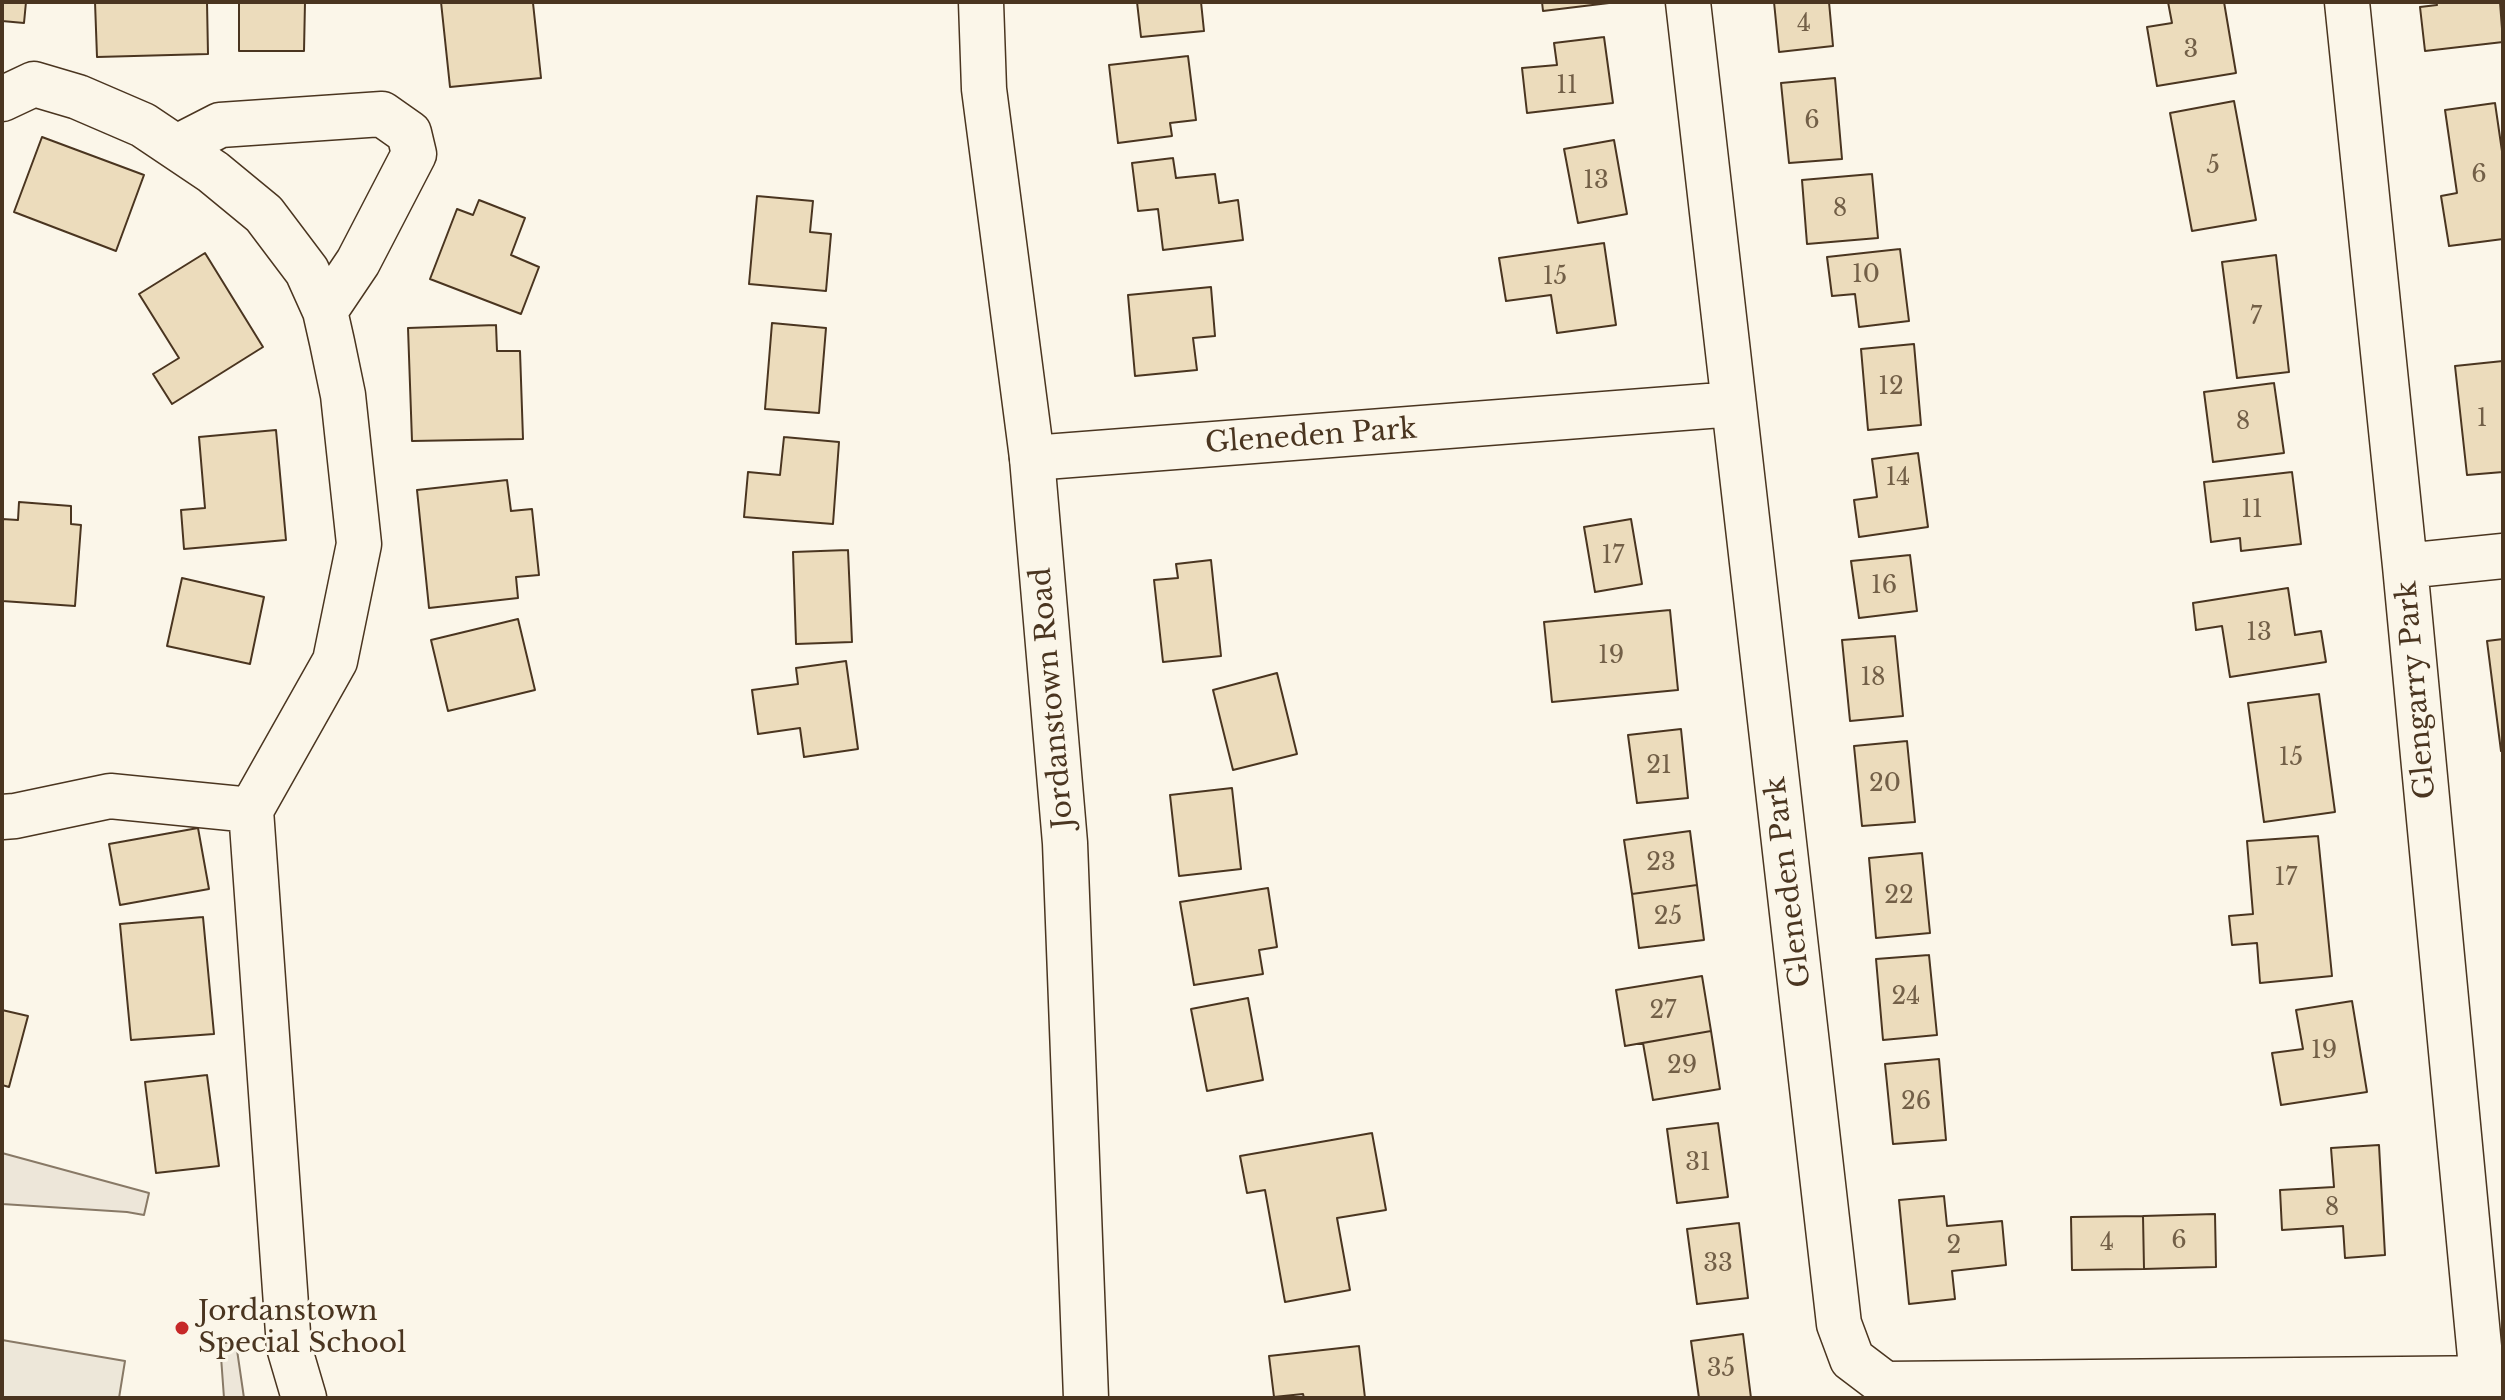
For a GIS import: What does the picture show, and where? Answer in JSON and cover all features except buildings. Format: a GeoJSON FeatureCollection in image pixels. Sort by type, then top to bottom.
{"type":"FeatureCollection","features":[{"type":"Feature","properties":{"kind":"street","name":"Jordanstown Road"},"geometry":{"type":"LineString","coordinates":[[981,2],[984,89],[1032,458],[1065,843],[1086,1398]]}},
{"type":"Feature","properties":{"kind":"street","name":"Gleneden Park"},"geometry":{"type":"LineString","coordinates":[[1688,2],[1839,1324],[1852,1359],[1885,1384],[2492,1378]]}},
{"type":"Feature","properties":{"kind":"street","name":"Glengarry Park"},"geometry":{"type":"LineString","coordinates":[[2347,2],[2492,1378]]}},
{"type":"Feature","properties":{"kind":"street"},"geometry":{"type":"LineString","coordinates":[[2,99],[34,84],[78,97],[143,125],[177,147],[240,192],[264,214],[307,271],[325,311],[343,395],[359,544],[335,661],[251,810],[289,1347],[304,1398]]}},
{"type":"Feature","properties":{"kind":"street"},"geometry":{"type":"LineString","coordinates":[[177,147],[220,125],[382,114],[409,133],[414,154],[358,262],[325,311]]}},
{"type":"Feature","properties":{"kind":"street","name":"Gleneden Park"},"geometry":{"type":"LineString","coordinates":[[1032,458],[1734,404]]}},
{"type":"Feature","properties":{"kind":"street"},"geometry":{"type":"LineString","coordinates":[[2405,566],[2503,556]]}},
{"type":"Feature","properties":{"kind":"street"},"geometry":{"type":"LineString","coordinates":[[2,817],[110,796],[251,810]]}},
{"type":"Feature","properties":{"kind":"shaded area"},"geometry":{"type":"Polygon","coordinates":[[[2,1153],[149,1193],[144,1215],[2,1204],[2,1153]]]}},
{"type":"Feature","properties":{"kind":"shaded area"},"geometry":{"type":"Polygon","coordinates":[[[2,1340],[125,1361],[119,1398],[2,1398],[2,1340]]]}},
{"type":"Feature","properties":{"kind":"shaded area"},"geometry":{"type":"Polygon","coordinates":[[[220,1343],[236,1343],[244,1398],[224,1398],[220,1343]]]}},
{"type":"Feature","properties":{"kind":"place","name":"Jordanstown Special School"},"geometry":{"type":"Point","coordinates":[182,1328]}}]}
